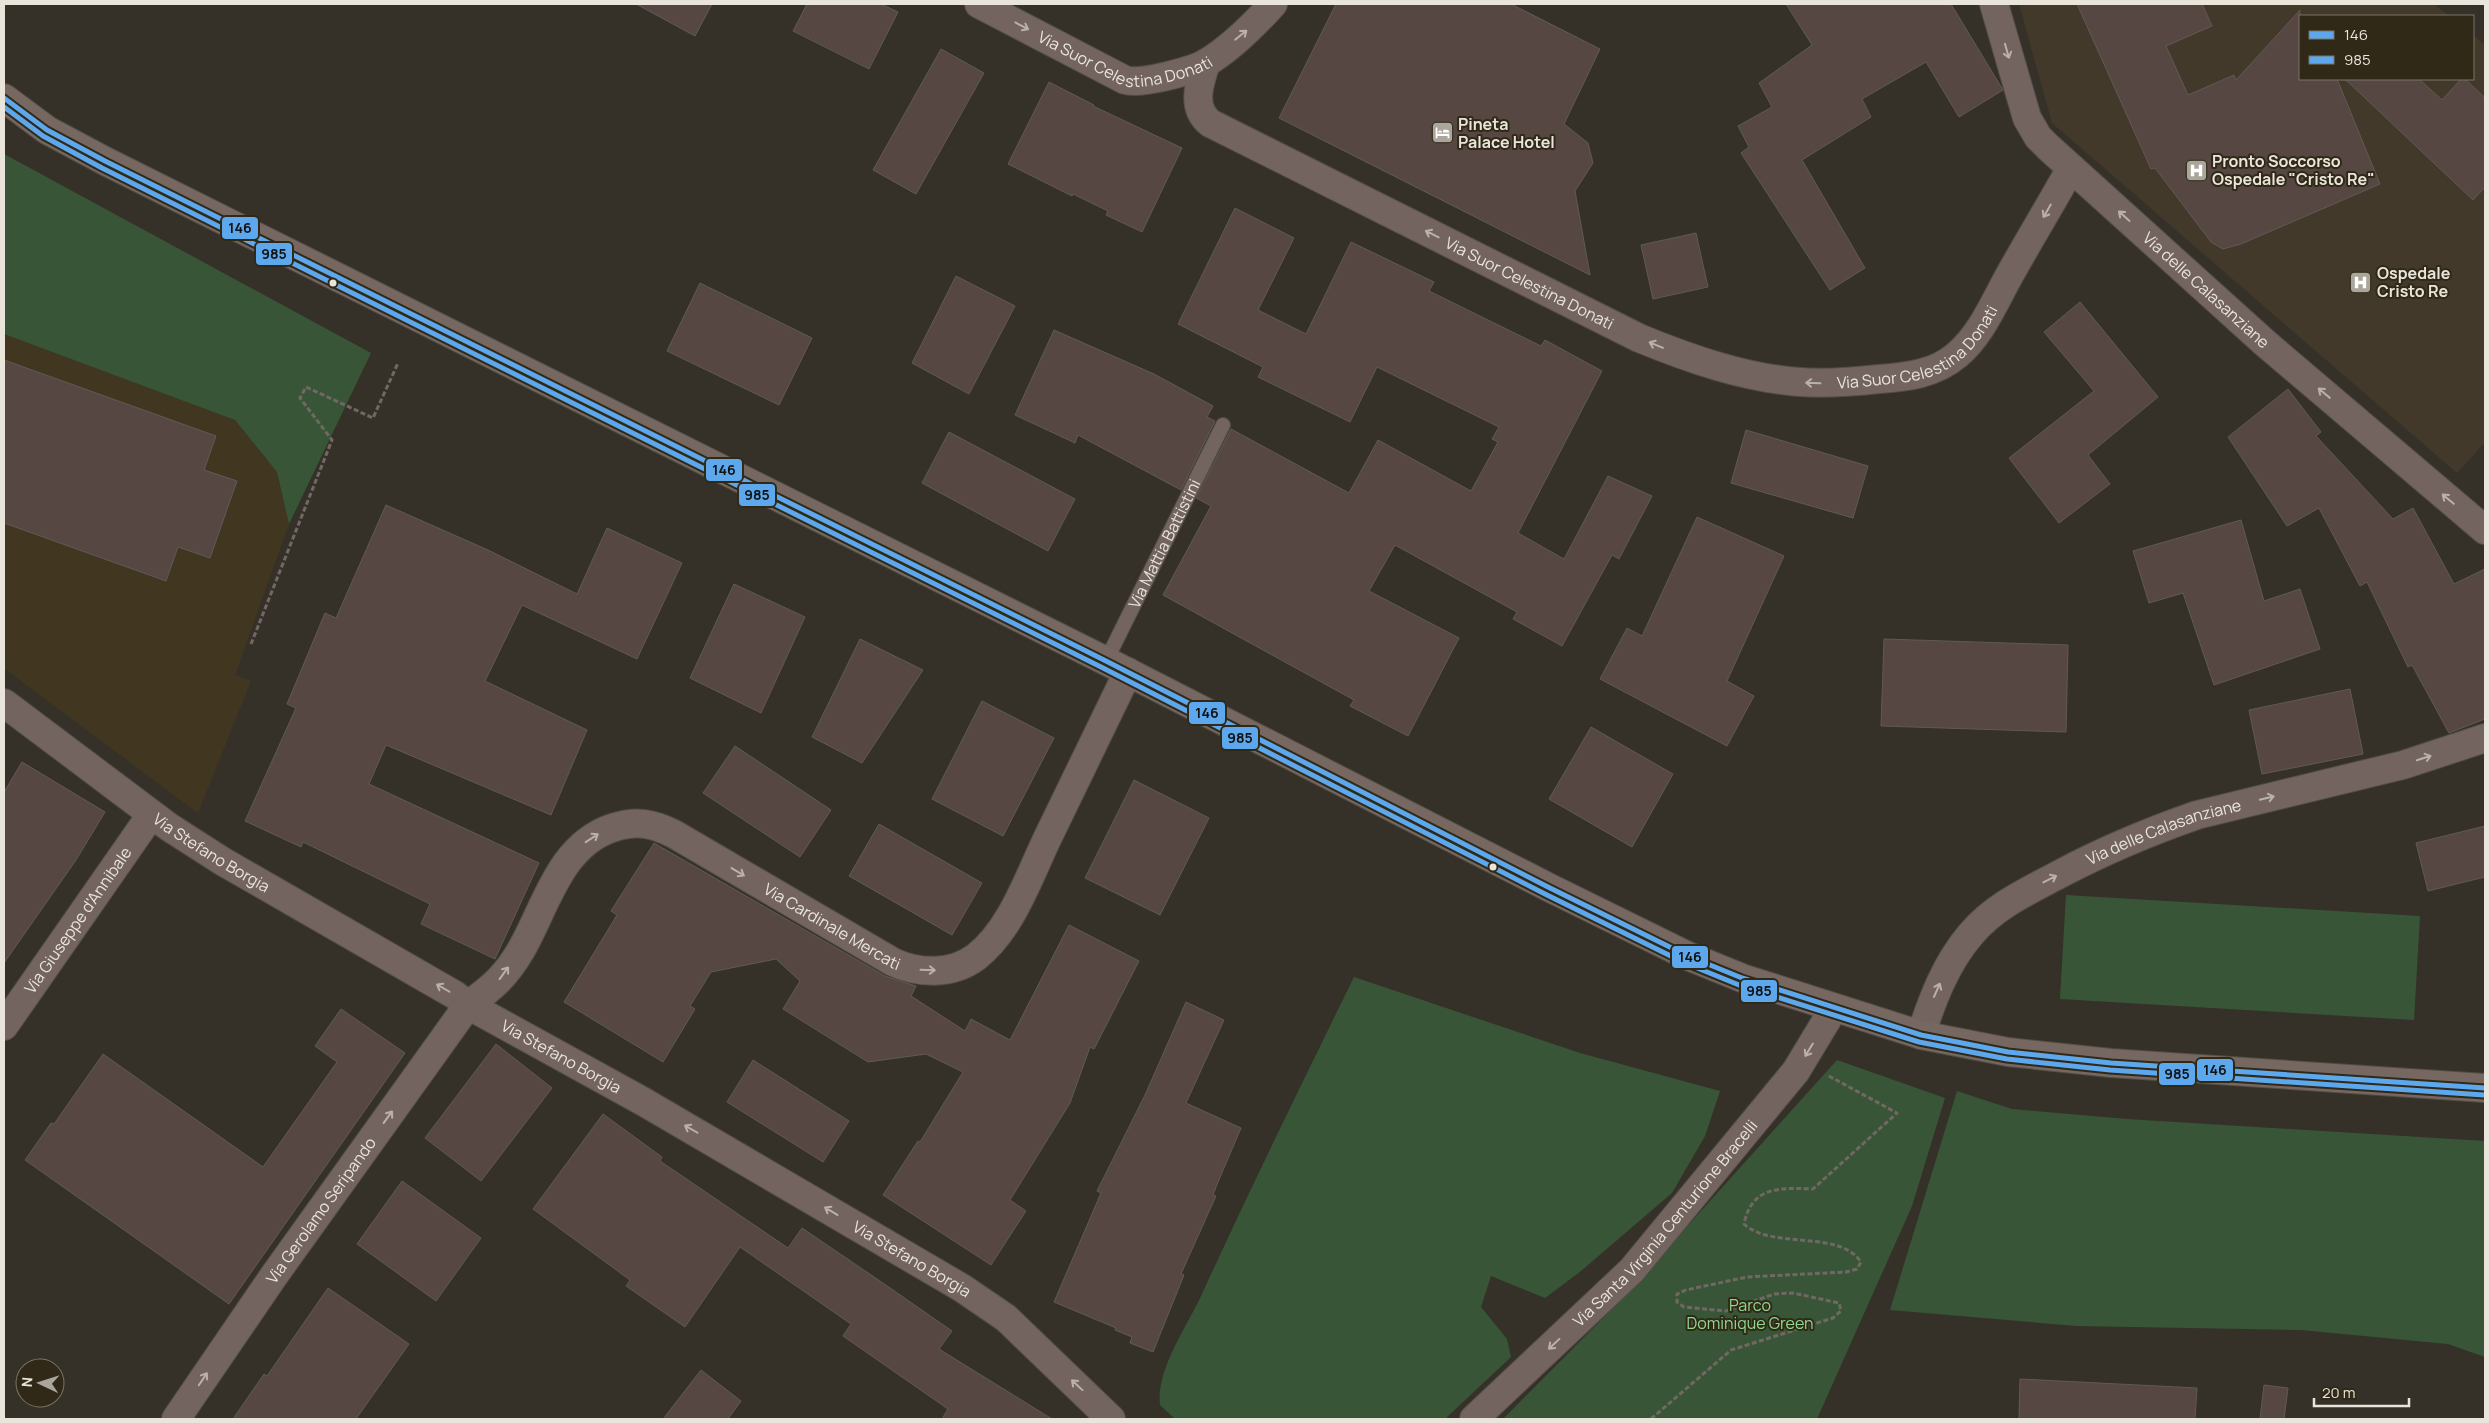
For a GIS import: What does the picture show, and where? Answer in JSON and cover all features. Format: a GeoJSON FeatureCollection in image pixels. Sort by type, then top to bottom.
{"type":"FeatureCollection","features":[{"type":"Feature","properties":{"kind":"main road"},"geometry":{"type":"LineString","coordinates":[[4,98],[47,130],[105,160],[1117,666],[1550,888],[1688,956],[1742,978],[1921,1035],[2008,1052],[2102,1062],[2485,1088]]}},
{"type":"Feature","properties":{"kind":"street","name":"Via Suor Celestina Donati"},"geometry":{"type":"LineString","coordinates":[[979,4],[1130,82],[1157,79],[1206,63]]}},
{"type":"Feature","properties":{"kind":"street"},"geometry":{"type":"LineString","coordinates":[[1206,63],[1254,24],[1273,4]]}},
{"type":"Feature","properties":{"kind":"street","name":"Via delle Calasanziane"},"geometry":{"type":"LineString","coordinates":[[1994,4],[2031,126],[2048,147],[2265,343],[2485,530]]}},
{"type":"Feature","properties":{"kind":"street","name":"Via Suor Celestina Donati"},"geometry":{"type":"LineString","coordinates":[[1206,63],[1200,80],[1198,104],[1200,113],[1210,123],[1640,338],[1694,359],[1748,373],[1797,382],[1834,383],[1918,375],[1944,364],[1956,356],[1968,343],[1989,312],[2071,168]]}},
{"type":"Feature","properties":{"kind":"street","name":"Via Cardinale Mercati"},"geometry":{"type":"LineString","coordinates":[[468,1005],[496,985],[520,951],[556,880],[574,853],[599,834],[634,823],[652,825],[674,834],[902,966],[933,971],[968,962],[986,948],[1012,911],[1117,666]]}},
{"type":"Feature","properties":{"kind":"street","name":"Via Stefano Borgia"},"geometry":{"type":"LineString","coordinates":[[4,702],[151,815],[222,861],[455,995],[468,1005],[652,1107],[962,1288],[1006,1318],[1112,1419]]}},
{"type":"Feature","properties":{"kind":"street","name":"Via delle Calasanziane"},"geometry":{"type":"LineString","coordinates":[[1921,1035],[1938,988],[1960,948],[1989,915],[2011,899],[2105,850],[2197,815],[2403,766],[2485,738]]}},
{"type":"Feature","properties":{"kind":"street","name":"Via Giuseppe d'Annibale"},"geometry":{"type":"LineString","coordinates":[[4,1026],[151,815]]}},
{"type":"Feature","properties":{"kind":"street","name":"Via Gerolamo Seripando"},"geometry":{"type":"LineString","coordinates":[[176,1419],[273,1278],[468,1005]]}},
{"type":"Feature","properties":{"kind":"street","name":"Via Santa Virginia Centurione Bracelli"},"geometry":{"type":"LineString","coordinates":[[1474,1419],[1632,1270],[1802,1062],[1834,1008]]}},
{"type":"Feature","properties":{"kind":"lane","name":"Via Mattia Battistini"},"geometry":{"type":"LineString","coordinates":[[1117,666],[1223,425]]}},
{"type":"Feature","properties":{"kind":"path"},"geometry":{"type":"LineString","coordinates":[[251,644],[332,440],[300,398],[306,387],[373,418],[398,363]]}},
{"type":"Feature","properties":{"kind":"path"},"geometry":{"type":"LineString","coordinates":[[1651,1419],[1731,1350],[1833,1318],[1840,1311],[1839,1302],[1793,1293],[1774,1294],[1726,1311],[1684,1308],[1677,1302],[1677,1294],[1686,1290],[1747,1277],[1846,1272],[1857,1270],[1861,1262],[1856,1256],[1836,1245],[1765,1235],[1750,1229],[1744,1224],[1746,1212],[1766,1190],[1780,1188],[1813,1189],[1897,1113],[1802,1062]]}},
{"type":"Feature","properties":{"kind":"shaded area","name":"Ospedale Cristo Re"},"geometry":{"type":"Polygon","coordinates":[[[2019,4],[2434,4],[2448,15],[2299,15],[2299,80],[2474,80],[2474,36],[2485,45],[2485,442],[2457,473],[2052,123],[2019,4]]]}},
{"type":"Feature","properties":{"kind":"shaded area"},"geometry":{"type":"Polygon","coordinates":[[[4,334],[235,420],[277,472],[289,524],[235,675],[251,681],[198,813],[4,668],[4,334]]]}},
{"type":"Feature","properties":{"kind":"green space"},"geometry":{"type":"Polygon","coordinates":[[[4,154],[371,353],[289,524],[277,472],[235,420],[4,334],[4,154]]]}},
{"type":"Feature","properties":{"kind":"green space"},"geometry":{"type":"Polygon","coordinates":[[[2066,895],[2420,916],[2414,1020],[2060,999],[2066,895]]]}},
{"type":"Feature","properties":{"kind":"green space"},"geometry":{"type":"Polygon","coordinates":[[[1354,977],[1580,1053],[1720,1091],[1705,1136],[1672,1193],[1581,1271],[1545,1298],[1491,1276],[1481,1307],[1507,1339],[1511,1357],[1445,1419],[1175,1419],[1160,1405],[1163,1378],[1173,1349],[1201,1296],[1354,977]]]}},
{"type":"Feature","properties":{"kind":"green space","name":"Parco Dominique Green"},"geometry":{"type":"Polygon","coordinates":[[[1837,1060],[1945,1098],[1912,1206],[1817,1419],[1503,1419],[1618,1303],[1837,1060]]]}},
{"type":"Feature","properties":{"kind":"green space"},"geometry":{"type":"Polygon","coordinates":[[[1957,1091],[2012,1109],[2127,1119],[2485,1141],[2485,1357],[2448,1344],[2301,1330],[2077,1326],[1890,1310],[1957,1091]]]}},
{"type":"Feature","properties":{"kind":"building"},"geometry":{"type":"Polygon","coordinates":[[[636,4],[712,4],[695,36],[636,4]]]}},
{"type":"Feature","properties":{"kind":"building"},"geometry":{"type":"Polygon","coordinates":[[[807,4],[881,4],[898,12],[869,69],[793,31],[807,4]]]}},
{"type":"Feature","properties":{"kind":"building","name":"Pineta Palace Hotel"},"geometry":{"type":"Polygon","coordinates":[[[1336,4],[1511,4],[1600,49],[1564,124],[1588,143],[1593,163],[1575,191],[1590,275],[1279,118],[1336,4]]]}},
{"type":"Feature","properties":{"kind":"building"},"geometry":{"type":"Polygon","coordinates":[[[1786,4],[1951,4],[2003,90],[1959,117],[1926,62],[1862,99],[1871,117],[1802,160],[1865,268],[1830,290],[1741,153],[1749,147],[1738,126],[1772,107],[1759,83],[1812,45],[1786,4]]]}},
{"type":"Feature","properties":{"kind":"building"},"geometry":{"type":"Polygon","coordinates":[[[2077,4],[2202,4],[2212,26],[2166,46],[2188,95],[2234,75],[2236,80],[2300,10],[2299,80],[2337,80],[2380,184],[2241,244],[2223,249],[2211,242],[2155,168],[2151,169],[2077,4]]]}},
{"type":"Feature","properties":{"kind":"building"},"geometry":{"type":"Polygon","coordinates":[[[941,49],[984,73],[916,194],[873,170],[941,49]]]}},
{"type":"Feature","properties":{"kind":"building"},"geometry":{"type":"Polygon","coordinates":[[[2346,80],[2420,80],[2442,100],[2460,80],[2466,80],[2485,98],[2485,187],[2473,200],[2346,80]]]}},
{"type":"Feature","properties":{"kind":"building"},"geometry":{"type":"Polygon","coordinates":[[[1049,82],[1093,106],[1182,148],[1142,232],[1106,215],[1108,211],[1073,194],[1072,196],[1008,164],[1049,82]]]}},
{"type":"Feature","properties":{"kind":"building"},"geometry":{"type":"Polygon","coordinates":[[[1235,208],[1294,238],[1258,310],[1306,334],[1351,242],[1434,282],[1429,291],[1541,346],[1545,340],[1602,371],[1518,533],[1564,559],[1608,476],[1652,496],[1619,559],[1612,555],[1562,646],[1513,619],[1517,612],[1395,545],[1369,591],[1459,638],[1408,736],[1350,706],[1354,700],[1163,595],[1211,506],[1196,498],[1231,429],[1349,493],[1378,440],[1471,491],[1498,442],[1492,439],[1499,427],[1377,367],[1350,422],[1258,377],[1263,367],[1178,324],[1235,208]]]}},
{"type":"Feature","properties":{"kind":"building"},"geometry":{"type":"Polygon","coordinates":[[[1696,233],[1708,287],[1653,299],[1641,245],[1696,233]]]}},
{"type":"Feature","properties":{"kind":"building"},"geometry":{"type":"Polygon","coordinates":[[[956,276],[1015,306],[969,394],[912,363],[956,276]]]}},
{"type":"Feature","properties":{"kind":"building"},"geometry":{"type":"Polygon","coordinates":[[[700,283],[812,338],[779,405],[667,351],[700,283]]]}},
{"type":"Feature","properties":{"kind":"building"},"geometry":{"type":"Polygon","coordinates":[[[2080,302],[2158,397],[2088,455],[2110,484],[2059,523],[2009,458],[2094,391],[2044,332],[2080,302]]]}},
{"type":"Feature","properties":{"kind":"building"},"geometry":{"type":"Polygon","coordinates":[[[1054,330],[1154,374],[1213,406],[1207,417],[1215,421],[1181,490],[1078,435],[1075,443],[1015,415],[1054,330]]]}},
{"type":"Feature","properties":{"kind":"building"},"geometry":{"type":"Polygon","coordinates":[[[4,360],[216,436],[204,470],[237,481],[210,558],[178,547],[166,581],[4,523],[4,360]]]}},
{"type":"Feature","properties":{"kind":"building"},"geometry":{"type":"Polygon","coordinates":[[[2288,389],[2321,432],[2316,436],[2393,519],[2413,508],[2454,584],[2485,569],[2485,719],[2449,733],[2412,665],[2408,667],[2367,582],[2360,586],[2319,508],[2287,526],[2228,437],[2288,389]]]}},
{"type":"Feature","properties":{"kind":"building"},"geometry":{"type":"Polygon","coordinates":[[[1746,430],[1868,466],[1853,518],[1731,483],[1746,430]]]}},
{"type":"Feature","properties":{"kind":"building"},"geometry":{"type":"Polygon","coordinates":[[[949,432],[1075,499],[1048,551],[922,483],[949,432]]]}},
{"type":"Feature","properties":{"kind":"building"},"geometry":{"type":"Polygon","coordinates":[[[386,505],[488,550],[577,594],[607,528],[682,563],[637,659],[522,605],[485,681],[587,730],[551,815],[386,745],[369,784],[539,863],[495,959],[421,924],[430,904],[303,842],[301,847],[245,821],[296,708],[287,704],[325,613],[336,618],[386,505]]]}},
{"type":"Feature","properties":{"kind":"building"},"geometry":{"type":"Polygon","coordinates":[[[1697,517],[1784,556],[1727,681],[1754,696],[1727,746],[1600,679],[1627,628],[1642,636],[1697,517]]]}},
{"type":"Feature","properties":{"kind":"building"},"geometry":{"type":"Polygon","coordinates":[[[2241,520],[2264,601],[2300,589],[2320,649],[2214,685],[2183,593],[2149,603],[2133,551],[2241,520]]]}},
{"type":"Feature","properties":{"kind":"building"},"geometry":{"type":"Polygon","coordinates":[[[734,584],[805,617],[761,713],[690,678],[734,584]]]}},
{"type":"Feature","properties":{"kind":"building"},"geometry":{"type":"Polygon","coordinates":[[[860,639],[923,670],[862,763],[812,737],[860,639]]]}},
{"type":"Feature","properties":{"kind":"building"},"geometry":{"type":"Polygon","coordinates":[[[1884,639],[2068,645],[2066,732],[1881,726],[1884,639]]]}},
{"type":"Feature","properties":{"kind":"building"},"geometry":{"type":"Polygon","coordinates":[[[2350,689],[2363,754],[2262,774],[2249,710],[2350,689]]]}},
{"type":"Feature","properties":{"kind":"building"},"geometry":{"type":"Polygon","coordinates":[[[982,701],[1054,738],[1003,836],[932,799],[982,701]]]}},
{"type":"Feature","properties":{"kind":"building"},"geometry":{"type":"Polygon","coordinates":[[[1591,727],[1673,774],[1632,847],[1549,799],[1591,727]]]}},
{"type":"Feature","properties":{"kind":"building"},"geometry":{"type":"Polygon","coordinates":[[[735,746],[831,810],[800,857],[703,793],[735,746]]]}},
{"type":"Feature","properties":{"kind":"building"},"geometry":{"type":"Polygon","coordinates":[[[22,762],[105,812],[76,860],[4,963],[4,792],[22,762]]]}},
{"type":"Feature","properties":{"kind":"building"},"geometry":{"type":"Polygon","coordinates":[[[1134,780],[1209,818],[1160,915],[1085,878],[1134,780]]]}},
{"type":"Feature","properties":{"kind":"building"},"geometry":{"type":"Polygon","coordinates":[[[879,824],[982,883],[952,935],[849,876],[879,824]]]}},
{"type":"Feature","properties":{"kind":"building"},"geometry":{"type":"Polygon","coordinates":[[[2485,826],[2485,877],[2428,891],[2416,843],[2485,826]]]}},
{"type":"Feature","properties":{"kind":"building"},"geometry":{"type":"Polygon","coordinates":[[[654,843],[885,976],[916,986],[911,996],[965,1031],[971,1019],[1010,1040],[1069,925],[1139,961],[1094,1049],[1090,1047],[1070,1103],[1010,1200],[1026,1211],[991,1265],[883,1195],[918,1141],[920,1142],[963,1072],[926,1054],[868,1062],[783,1009],[800,981],[776,959],[711,972],[690,1006],[695,1009],[663,1062],[564,1002],[617,915],[611,911],[654,843]]]}},
{"type":"Feature","properties":{"kind":"building"},"geometry":{"type":"Polygon","coordinates":[[[1186,1002],[1224,1020],[1186,1103],[1241,1128],[1213,1195],[1216,1196],[1181,1274],[1184,1275],[1153,1352],[1130,1343],[1132,1337],[1115,1330],[1116,1328],[1054,1302],[1101,1193],[1097,1191],[1145,1095],[1186,1002]]]}},
{"type":"Feature","properties":{"kind":"building"},"geometry":{"type":"Polygon","coordinates":[[[341,1009],[405,1053],[229,1304],[25,1160],[51,1123],[54,1124],[103,1054],[263,1167],[337,1062],[315,1046],[341,1009]]]}},
{"type":"Feature","properties":{"kind":"building"},"geometry":{"type":"Polygon","coordinates":[[[496,1044],[552,1088],[481,1181],[425,1138],[496,1044]]]}},
{"type":"Feature","properties":{"kind":"building"},"geometry":{"type":"Polygon","coordinates":[[[753,1060],[849,1121],[823,1162],[727,1102],[753,1060]]]}},
{"type":"Feature","properties":{"kind":"building"},"geometry":{"type":"Polygon","coordinates":[[[603,1114],[662,1157],[660,1161],[788,1248],[802,1228],[952,1331],[939,1349],[1052,1419],[942,1419],[948,1409],[843,1336],[851,1324],[740,1247],[685,1327],[626,1286],[630,1280],[533,1209],[603,1114]]]}},
{"type":"Feature","properties":{"kind":"building"},"geometry":{"type":"Polygon","coordinates":[[[402,1181],[481,1238],[436,1301],[357,1244],[402,1181]]]}},
{"type":"Feature","properties":{"kind":"building"},"geometry":{"type":"Polygon","coordinates":[[[328,1288],[409,1344],[356,1419],[233,1419],[264,1374],[267,1376],[328,1288]]]}},
{"type":"Feature","properties":{"kind":"building"},"geometry":{"type":"Polygon","coordinates":[[[701,1370],[741,1401],[728,1419],[663,1419],[701,1370]]]}},
{"type":"Feature","properties":{"kind":"building"},"geometry":{"type":"Polygon","coordinates":[[[2020,1379],[2197,1388],[2195,1419],[2019,1419],[2020,1379]]]}},
{"type":"Feature","properties":{"kind":"building"},"geometry":{"type":"Polygon","coordinates":[[[2264,1385],[2288,1388],[2284,1419],[2260,1419],[2264,1385]]]}},
{"type":"Feature","properties":{"kind":"transit line","name":"146"},"geometry":{"type":"LineString","coordinates":[[4,98],[47,130],[105,161],[1106,661],[1550,888],[1688,956],[1742,978],[1921,1035],[2008,1052],[2111,1063],[2485,1088]]}},
{"type":"Feature","properties":{"kind":"transit line","name":"985"},"geometry":{"type":"LineString","coordinates":[[4,107],[43,136],[102,168],[1103,668],[1547,895],[1685,963],[1739,985],[1919,1042],[2007,1059],[2110,1070],[2484,1095]]}},
{"type":"Feature","properties":{"kind":"place","name":"Pineta Palace Hotel"},"geometry":{"type":"Point","coordinates":[1442,133]}},
{"type":"Feature","properties":{"kind":"place","name":"Pronto Soccorso Ospedale \"Cristo Re\""},"geometry":{"type":"Point","coordinates":[2196,170]}},
{"type":"Feature","properties":{"kind":"place","name":"Ospedale Cristo Re"},"geometry":{"type":"Point","coordinates":[2361,282]}}]}
